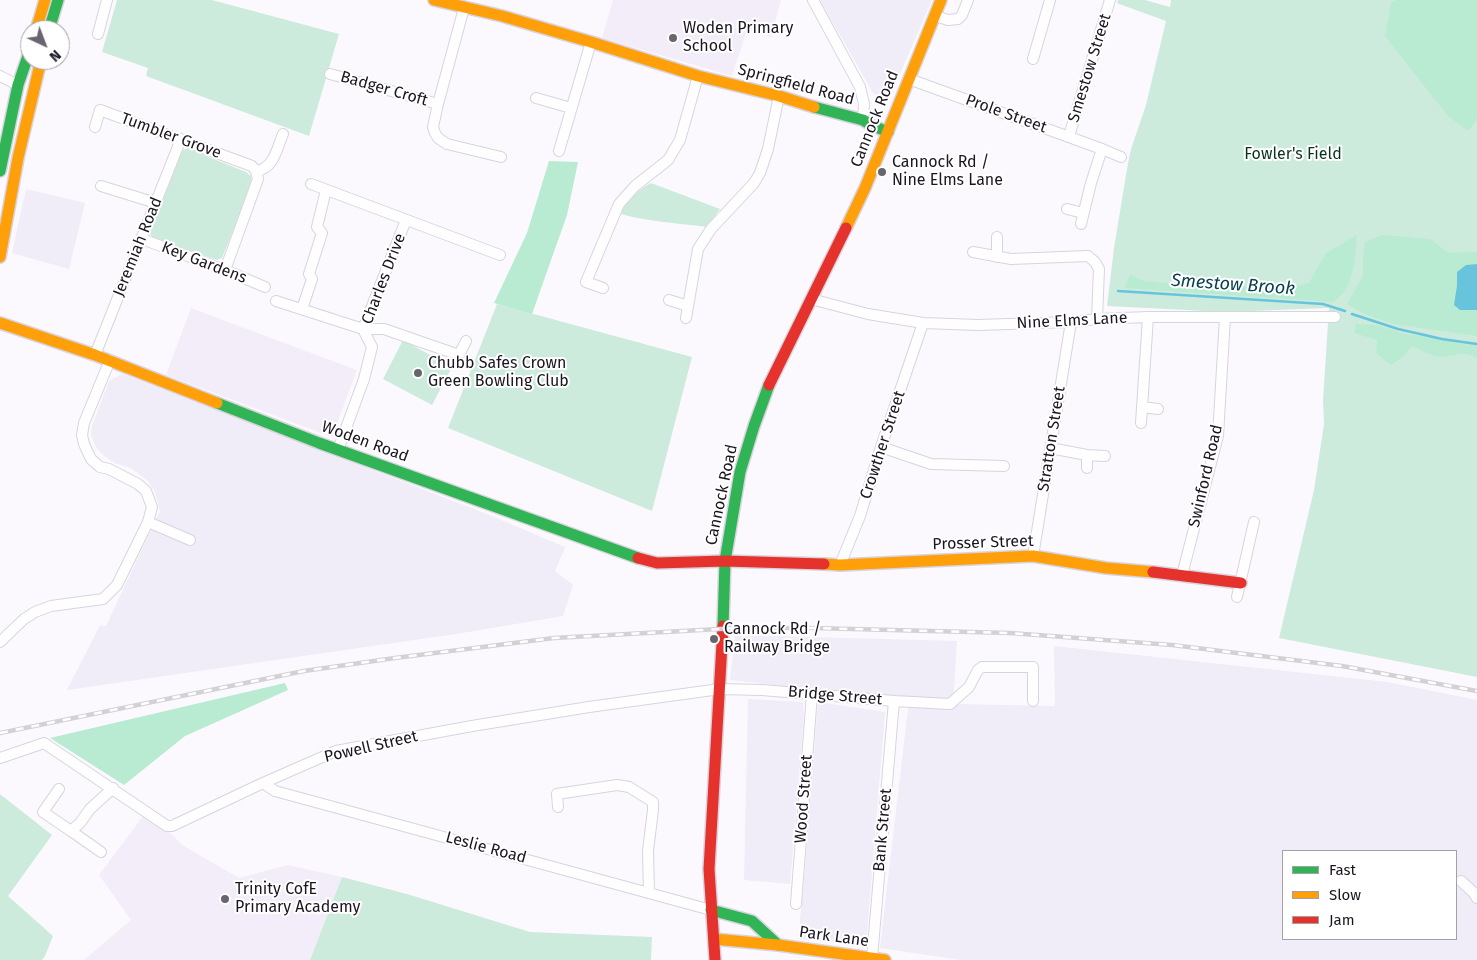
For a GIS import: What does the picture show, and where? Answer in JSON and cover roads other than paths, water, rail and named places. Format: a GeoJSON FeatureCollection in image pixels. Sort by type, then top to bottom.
{"type":"FeatureCollection","features":[{"type":"Feature","properties":{"kind":"main road"},"geometry":{"type":"LineString","coordinates":[[39,20],[45,0]]}},
{"type":"Feature","properties":{"kind":"main road"},"geometry":{"type":"LineString","coordinates":[[53,20],[58,0]]}},
{"type":"Feature","properties":{"kind":"main road","name":"Springfield Road"},"geometry":{"type":"LineString","coordinates":[[434,0],[502,16],[698,76],[780,96],[863,120],[888,132]]}},
{"type":"Feature","properties":{"kind":"main road","name":"Cannock Road"},"geometry":{"type":"LineString","coordinates":[[715,960],[709,869],[725,596],[725,561],[740,472],[771,379],[865,188],[941,0]]}},
{"type":"Feature","properties":{"kind":"main road"},"geometry":{"type":"LineString","coordinates":[[0,170],[18,85],[23,70]]}},
{"type":"Feature","properties":{"kind":"main road"},"geometry":{"type":"LineString","coordinates":[[0,257],[7,213],[38,70]]}},
{"type":"Feature","properties":{"kind":"main road"},"geometry":{"type":"LineString","coordinates":[[18,85],[34,86]]}},
{"type":"Feature","properties":{"kind":"main road","name":"Woden Road"},"geometry":{"type":"LineString","coordinates":[[0,323],[110,360],[338,450],[632,558],[657,563],[725,561]]}},
{"type":"Feature","properties":{"kind":"main road","name":"Prosser Street"},"geometry":{"type":"LineString","coordinates":[[725,561],[840,566],[1033,556],[1106,568],[1182,574],[1241,583]]}},
{"type":"Feature","properties":{"kind":"main road","name":"Park Lane"},"geometry":{"type":"LineString","coordinates":[[711,910],[752,921],[778,945]]}},
{"type":"Feature","properties":{"kind":"main road","name":"Park Lane"},"geometry":{"type":"LineString","coordinates":[[714,939],[778,945],[885,960]]}},
{"type":"Feature","properties":{"kind":"street"},"geometry":{"type":"LineString","coordinates":[[98,34],[107,0]]}},
{"type":"Feature","properties":{"kind":"street"},"geometry":{"type":"LineString","coordinates":[[813,0],[860,87],[864,104],[863,120]]}},
{"type":"Feature","properties":{"kind":"street"},"geometry":{"type":"LineString","coordinates":[[935,16],[948,20],[958,19],[962,15],[968,0]]}},
{"type":"Feature","properties":{"kind":"street"},"geometry":{"type":"LineString","coordinates":[[1033,59],[1050,0]]}},
{"type":"Feature","properties":{"kind":"street","name":"Smestow Street"},"geometry":{"type":"LineString","coordinates":[[1069,136],[1110,0]]}},
{"type":"Feature","properties":{"kind":"street"},"geometry":{"type":"LineString","coordinates":[[464,8],[433,127],[438,138],[447,144],[501,157]]}},
{"type":"Feature","properties":{"kind":"street"},"geometry":{"type":"LineString","coordinates":[[558,151],[591,42]]}},
{"type":"Feature","properties":{"kind":"street","name":"Badger Croft"},"geometry":{"type":"LineString","coordinates":[[330,74],[438,104]]}},
{"type":"Feature","properties":{"kind":"street"},"geometry":{"type":"LineString","coordinates":[[0,76],[18,85]]}},
{"type":"Feature","properties":{"kind":"street"},"geometry":{"type":"LineString","coordinates":[[603,288],[586,282],[619,204],[635,186],[668,160],[680,140],[698,76]]}},
{"type":"Feature","properties":{"kind":"street","name":"Prole Street"},"geometry":{"type":"LineString","coordinates":[[909,79],[1069,136],[1121,157]]}},
{"type":"Feature","properties":{"kind":"street"},"geometry":{"type":"LineString","coordinates":[[686,318],[698,249],[711,229],[754,184],[760,173],[768,149],[780,96]]}},
{"type":"Feature","properties":{"kind":"street"},"geometry":{"type":"LineString","coordinates":[[536,98],[571,108]]}},
{"type":"Feature","properties":{"kind":"street","name":"Tumbler Grove"},"geometry":{"type":"LineString","coordinates":[[95,127],[100,110],[252,166],[256,171]]}},
{"type":"Feature","properties":{"kind":"street"},"geometry":{"type":"LineString","coordinates":[[225,270],[258,179],[256,171],[270,166],[283,134]]}},
{"type":"Feature","properties":{"kind":"street","name":"Jeremiah Road"},"geometry":{"type":"LineString","coordinates":[[95,355],[181,139]]}},
{"type":"Feature","properties":{"kind":"street"},"geometry":{"type":"LineString","coordinates":[[1081,224],[1102,149]]}},
{"type":"Feature","properties":{"kind":"street"},"geometry":{"type":"LineString","coordinates":[[311,184],[500,255]]}},
{"type":"Feature","properties":{"kind":"street"},"geometry":{"type":"LineString","coordinates":[[102,186],[156,203]]}},
{"type":"Feature","properties":{"kind":"street"},"geometry":{"type":"LineString","coordinates":[[302,309],[312,279],[310,274],[322,233],[318,227],[326,190]]}},
{"type":"Feature","properties":{"kind":"street"},"geometry":{"type":"LineString","coordinates":[[1066,209],[1083,213]]}},
{"type":"Feature","properties":{"kind":"street","name":"Charles Drive"},"geometry":{"type":"LineString","coordinates":[[338,450],[364,379],[372,348],[363,329],[406,220]]}},
{"type":"Feature","properties":{"kind":"street"},"geometry":{"type":"LineString","coordinates":[[997,236],[997,257]]}},
{"type":"Feature","properties":{"kind":"street","name":"Key Gardens"},"geometry":{"type":"LineString","coordinates":[[142,239],[265,287]]}},
{"type":"Feature","properties":{"kind":"street"},"geometry":{"type":"LineString","coordinates":[[972,252],[1011,259],[1088,256],[1099,269],[1097,319]]}},
{"type":"Feature","properties":{"kind":"street","name":"Nine Elms Lane"},"geometry":{"type":"LineString","coordinates":[[811,299],[868,314],[923,324],[978,325],[1148,317],[1336,317]]}},
{"type":"Feature","properties":{"kind":"street"},"geometry":{"type":"LineString","coordinates":[[669,300],[688,306]]}},
{"type":"Feature","properties":{"kind":"street"},"geometry":{"type":"LineString","coordinates":[[276,301],[363,329],[384,329],[459,355],[466,341]]}},
{"type":"Feature","properties":{"kind":"street"},"geometry":{"type":"LineString","coordinates":[[1141,423],[1148,317]]}},
{"type":"Feature","properties":{"kind":"street","name":"Swinford Road"},"geometry":{"type":"LineString","coordinates":[[1182,574],[1218,436],[1225,317]]}},
{"type":"Feature","properties":{"kind":"street","name":"Stratton Street"},"geometry":{"type":"LineString","coordinates":[[1033,556],[1071,322]]}},
{"type":"Feature","properties":{"kind":"street","name":"Crowther Street"},"geometry":{"type":"LineString","coordinates":[[840,566],[860,516],[881,447],[923,324]]}},
{"type":"Feature","properties":{"kind":"street"},"geometry":{"type":"LineString","coordinates":[[0,642],[35,612],[51,606],[103,599],[118,585],[148,522],[152,507],[146,490],[109,469],[100,467],[91,459],[84,444],[82,435],[84,423],[110,360]]}},
{"type":"Feature","properties":{"kind":"street"},"geometry":{"type":"LineString","coordinates":[[1142,407],[1158,409]]}},
{"type":"Feature","properties":{"kind":"street"},"geometry":{"type":"LineString","coordinates":[[881,447],[931,464],[1004,466]]}},
{"type":"Feature","properties":{"kind":"street"},"geometry":{"type":"LineString","coordinates":[[1050,448],[1105,456]]}},
{"type":"Feature","properties":{"kind":"street"},"geometry":{"type":"LineString","coordinates":[[1087,454],[1087,468]]}},
{"type":"Feature","properties":{"kind":"street"},"geometry":{"type":"LineString","coordinates":[[148,522],[190,540]]}},
{"type":"Feature","properties":{"kind":"street"},"geometry":{"type":"LineString","coordinates":[[1237,597],[1254,522]]}},
{"type":"Feature","properties":{"kind":"street","name":"Bridge Street"},"geometry":{"type":"LineString","coordinates":[[720,689],[760,690],[950,704],[968,687],[978,670],[982,667],[1033,666],[1033,701]]}},
{"type":"Feature","properties":{"kind":"street","name":"Powell Street"},"geometry":{"type":"LineString","coordinates":[[0,758],[44,743],[167,826],[172,826],[336,751],[589,707],[720,689]]}},
{"type":"Feature","properties":{"kind":"street","name":"Wood Street"},"geometry":{"type":"LineString","coordinates":[[796,904],[812,694]]}},
{"type":"Feature","properties":{"kind":"street","name":"Bank Street"},"geometry":{"type":"LineString","coordinates":[[872,958],[894,701]]}},
{"type":"Feature","properties":{"kind":"street","name":"Leslie Road"},"geometry":{"type":"LineString","coordinates":[[263,783],[275,791],[711,910]]}},
{"type":"Feature","properties":{"kind":"street"},"geometry":{"type":"LineString","coordinates":[[558,807],[557,794],[617,785],[629,788],[653,802],[648,851],[649,893]]}},
{"type":"Feature","properties":{"kind":"street"},"geometry":{"type":"LineString","coordinates":[[72,831],[90,809],[112,788]]}},
{"type":"Feature","properties":{"kind":"street"},"geometry":{"type":"LineString","coordinates":[[59,789],[43,812],[101,852]]}},
{"type":"Feature","properties":{"kind":"street"},"geometry":{"type":"LineString","coordinates":[[1461,881],[1477,898]]}},
{"type":"Feature","properties":{"kind":"water"},"geometry":{"type":"Polygon","coordinates":[[[1477,264],[1477,310],[1460,310],[1454,305],[1457,272],[1466,265],[1477,264]]]}},
{"type":"Feature","properties":{"kind":"waterway","name":"Smestow Brook"},"geometry":{"type":"LineString","coordinates":[[1118,291],[1323,304],[1345,311]]}},
{"type":"Feature","properties":{"kind":"waterway","name":"Smestow Brook"},"geometry":{"type":"LineString","coordinates":[[1352,314],[1398,329],[1442,339],[1477,344]]}},
{"type":"Feature","properties":{"kind":"railway"},"geometry":{"type":"LineString","coordinates":[[0,733],[304,671],[395,658],[554,638],[738,628],[1010,633],[1172,645],[1342,666],[1477,691]]}},
{"type":"Feature","properties":{"kind":"place","name":"Woden Primary School"},"geometry":{"type":"Point","coordinates":[673,38]}},
{"type":"Feature","properties":{"kind":"place","name":"Cannock Rd / Nine Elms Lane"},"geometry":{"type":"Point","coordinates":[882,172]}},
{"type":"Feature","properties":{"kind":"place","name":"Chubb Safes Crown Green Bowling Club"},"geometry":{"type":"Point","coordinates":[418,373]}},
{"type":"Feature","properties":{"kind":"place","name":"Cannock Rd / Railway Bridge"},"geometry":{"type":"Point","coordinates":[714,639]}},
{"type":"Feature","properties":{"kind":"place","name":"Trinity CofE Primary Academy"},"geometry":{"type":"Point","coordinates":[225,899]}},
{"type":"Feature","properties":{"kind":"park label","name":"Fowler's Field"},"geometry":{"type":"Point","coordinates":[1293,155]}}]}
